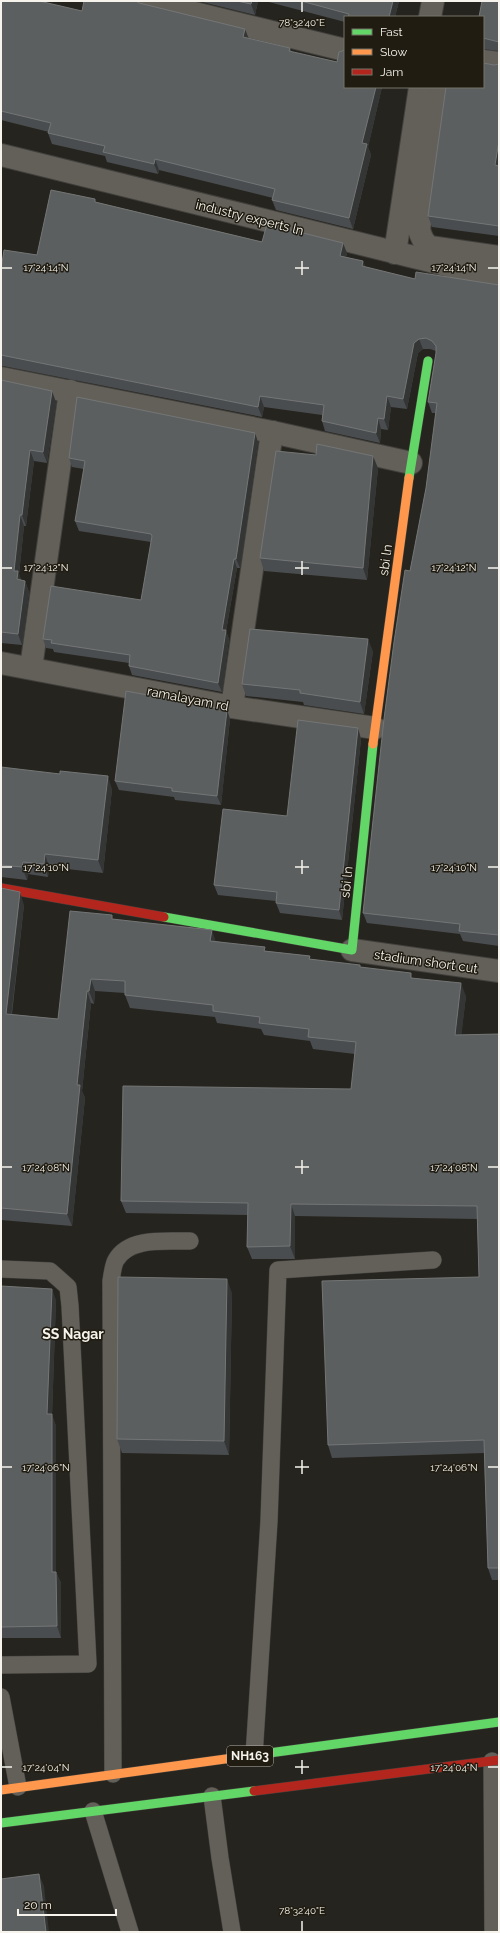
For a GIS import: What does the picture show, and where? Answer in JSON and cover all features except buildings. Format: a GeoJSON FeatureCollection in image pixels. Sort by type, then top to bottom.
{"type":"FeatureCollection","features":[{"type":"Feature","properties":{"kind":"main road","name":"sbi ln"},"geometry":{"type":"LineString","coordinates":[[352,950],[375,728],[412,463],[428,361]]}},
{"type":"Feature","properties":{"kind":"main road"},"geometry":{"type":"LineString","coordinates":[[1,888],[352,950]]}},
{"type":"Feature","properties":{"kind":"main road","name":"NH163"},"geometry":{"type":"LineString","coordinates":[[9,1788],[499,1722]]}},
{"type":"Feature","properties":{"kind":"main road"},"geometry":{"type":"LineString","coordinates":[[1,1823],[495,1760]]}},
{"type":"Feature","properties":{"kind":"street"},"geometry":{"type":"LineString","coordinates":[[146,1],[344,50]]}},
{"type":"Feature","properties":{"kind":"street"},"geometry":{"type":"LineString","coordinates":[[430,16],[433,1]]}},
{"type":"Feature","properties":{"kind":"street"},"geometry":{"type":"LineString","coordinates":[[484,61],[499,63]]}},
{"type":"Feature","properties":{"kind":"street"},"geometry":{"type":"LineString","coordinates":[[395,252],[420,88]]}},
{"type":"Feature","properties":{"kind":"street"},"geometry":{"type":"LineString","coordinates":[[439,88],[419,230],[421,236],[424,242],[430,247],[499,256]]}},
{"type":"Feature","properties":{"kind":"street","name":"industry experts ln"},"geometry":{"type":"LineString","coordinates":[[1,156],[499,278]]}},
{"type":"Feature","properties":{"kind":"street"},"geometry":{"type":"LineString","coordinates":[[1,378],[272,432],[412,463]]}},
{"type":"Feature","properties":{"kind":"street"},"geometry":{"type":"LineString","coordinates":[[31,668],[70,391]]}},
{"type":"Feature","properties":{"kind":"street"},"geometry":{"type":"LineString","coordinates":[[232,706],[272,432]]}},
{"type":"Feature","properties":{"kind":"street","name":"ramalayam rd"},"geometry":{"type":"LineString","coordinates":[[1,662],[232,706],[375,728]]}},
{"type":"Feature","properties":{"kind":"street","name":"stadium short cut"},"geometry":{"type":"LineString","coordinates":[[352,950],[499,971]]}},
{"type":"Feature","properties":{"kind":"lane"},"geometry":{"type":"LineString","coordinates":[[113,1774],[111,1281],[116,1260],[125,1251],[140,1243],[190,1241]]}},
{"type":"Feature","properties":{"kind":"lane"},"geometry":{"type":"LineString","coordinates":[[254,1756],[269,1520],[278,1270],[433,1260]]}},
{"type":"Feature","properties":{"kind":"lane"},"geometry":{"type":"LineString","coordinates":[[1,1269],[50,1271],[68,1287],[88,1664],[1,1665]]}},
{"type":"Feature","properties":{"kind":"lane"},"geometry":{"type":"LineString","coordinates":[[1,1697],[9,1788]]}},
{"type":"Feature","properties":{"kind":"lane"},"geometry":{"type":"LineString","coordinates":[[493,1932],[495,1760]]}},
{"type":"Feature","properties":{"kind":"lane"},"geometry":{"type":"LineString","coordinates":[[212,1796],[232,1932]]}},
{"type":"Feature","properties":{"kind":"lane"},"geometry":{"type":"LineString","coordinates":[[93,1811],[130,1932]]}},
{"type":"Feature","properties":{"kind":"traffic: fast"},"geometry":{"type":"LineString","coordinates":[[409,478],[428,361]]}},
{"type":"Feature","properties":{"kind":"traffic: fast"},"geometry":{"type":"LineString","coordinates":[[164,917],[352,950],[373,744]]}},
{"type":"Feature","properties":{"kind":"traffic: fast"},"geometry":{"type":"LineString","coordinates":[[269,1753],[499,1722]]}},
{"type":"Feature","properties":{"kind":"traffic: fast"},"geometry":{"type":"LineString","coordinates":[[1,1823],[254,1791]]}},
{"type":"Feature","properties":{"kind":"traffic: slow"},"geometry":{"type":"LineString","coordinates":[[373,744],[409,478]]}},
{"type":"Feature","properties":{"kind":"traffic: slow"},"geometry":{"type":"LineString","coordinates":[[1,1790],[269,1753]]}},
{"type":"Feature","properties":{"kind":"traffic: jam"},"geometry":{"type":"LineString","coordinates":[[1,888],[164,917]]}},
{"type":"Feature","properties":{"kind":"traffic: jam"},"geometry":{"type":"LineString","coordinates":[[254,1791],[499,1760]]}},
{"type":"Feature","properties":{"kind":"district","name":"SS Nagar"},"geometry":{"type":"Point","coordinates":[73,1334]}}]}
